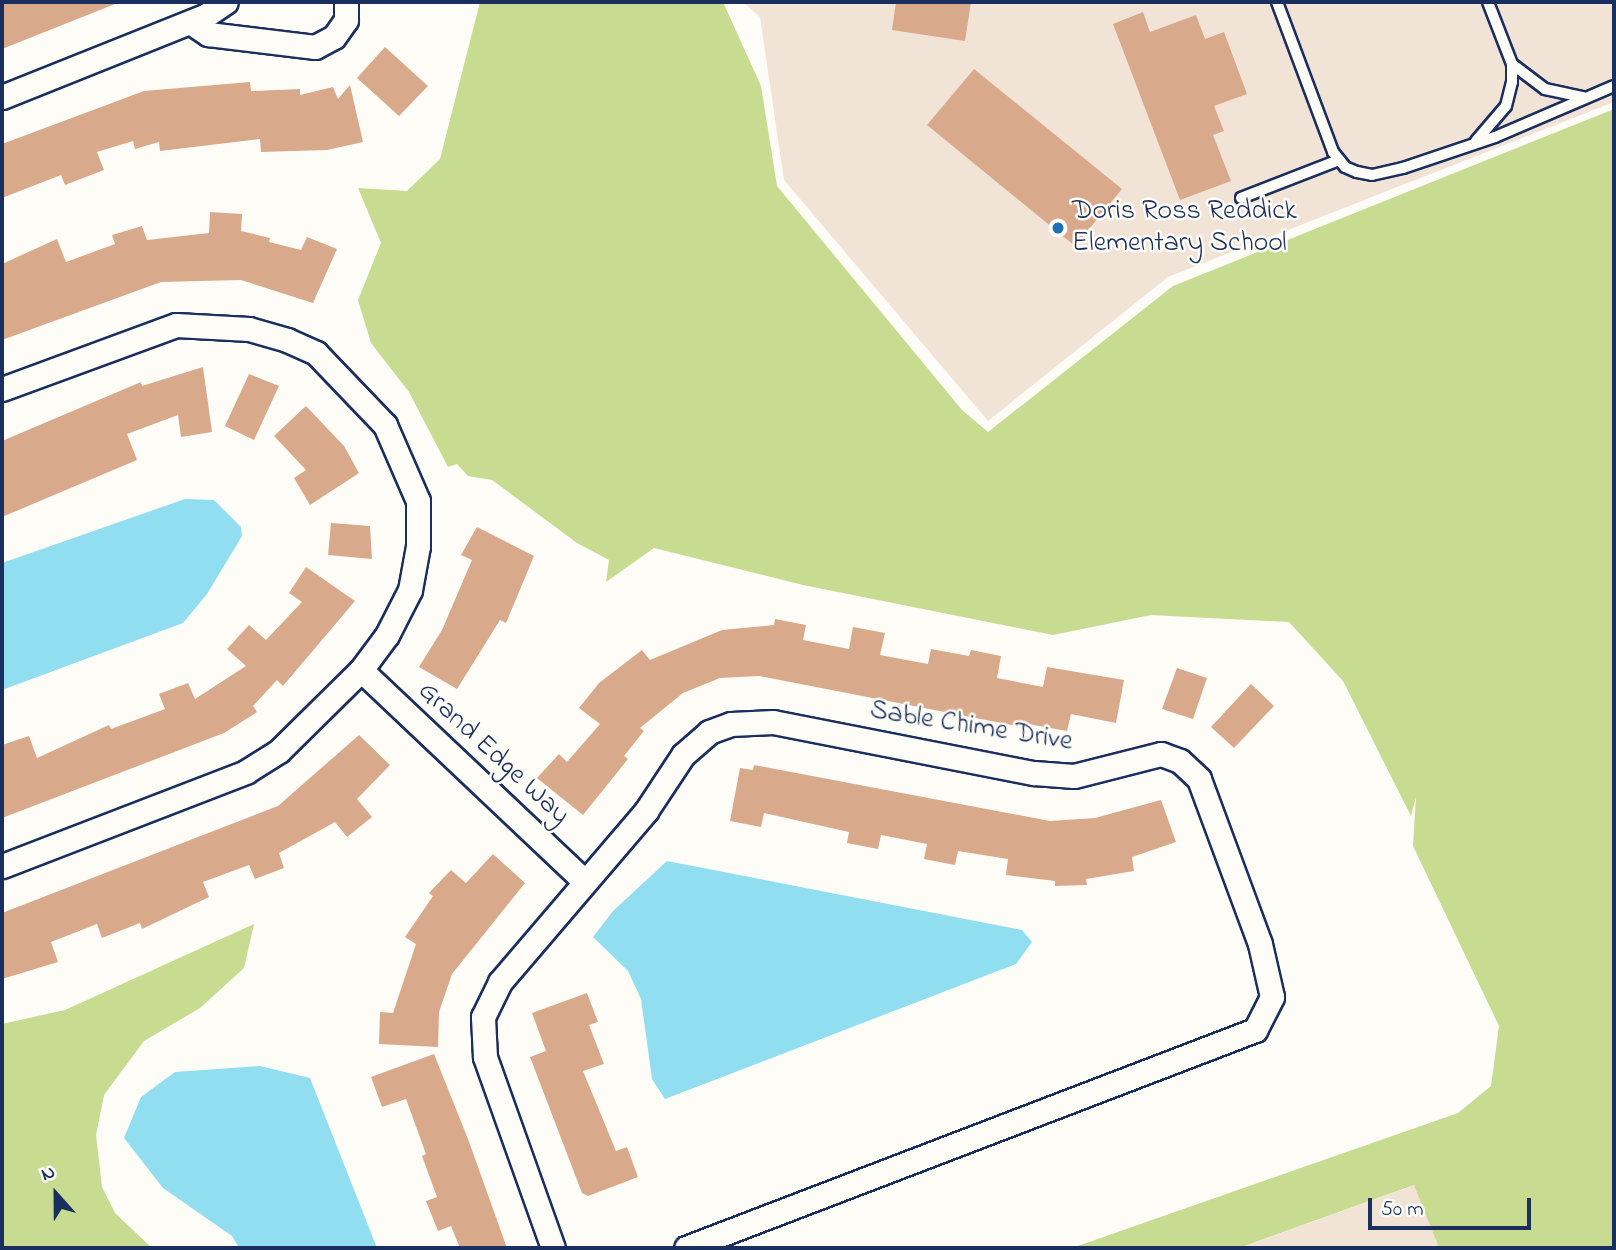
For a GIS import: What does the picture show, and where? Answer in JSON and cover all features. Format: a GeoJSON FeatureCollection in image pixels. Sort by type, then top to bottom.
{"type":"FeatureCollection","features":[{"type":"Feature","properties":{"kind":"street"},"geometry":{"type":"LineString","coordinates":[[2,97],[190,22],[226,2]]}},
{"type":"Feature","properties":{"kind":"street"},"geometry":{"type":"LineString","coordinates":[[190,22],[208,34],[315,47],[334,37],[346,20],[346,2]]}},
{"type":"Feature","properties":{"kind":"street"},"geometry":{"type":"LineString","coordinates":[[2,389],[176,325],[249,329],[316,353],[384,425],[418,501],[418,546],[410,590],[361,670],[279,751],[246,772],[2,866]]}},
{"type":"Feature","properties":{"kind":"street","name":"Grand Edge Way"},"geometry":{"type":"LineString","coordinates":[[361,670],[584,881]]}},
{"type":"Feature","properties":{"kind":"street","name":"Sable Chime Drive"},"geometry":{"type":"LineString","coordinates":[[553,1248],[485,1057],[483,1017],[500,982],[646,811],[683,755],[709,732],[731,724],[773,722],[1034,773],[1074,776],[1161,754],[1180,761],[1199,779],[1260,944],[1272,997],[1255,1030],[686,1248]]}},
{"type":"Feature","properties":{"kind":"lane"},"geometry":{"type":"LineString","coordinates":[[1277,2],[1339,160],[1345,167],[1372,176],[1557,113],[1614,86]]}},
{"type":"Feature","properties":{"kind":"lane"},"geometry":{"type":"LineString","coordinates":[[1476,141],[1506,106],[1512,64],[1488,2]]}},
{"type":"Feature","properties":{"kind":"lane"},"geometry":{"type":"LineString","coordinates":[[1512,64],[1545,89],[1586,97]]}},
{"type":"Feature","properties":{"kind":"lane"},"geometry":{"type":"LineString","coordinates":[[1241,198],[1339,160]]}},
{"type":"Feature","properties":{"kind":"shaded area","name":"Doris Ross Reddick Elementary School"},"geometry":{"type":"Polygon","coordinates":[[[743,2],[1614,2],[1614,102],[1168,277],[988,421],[784,180],[760,17],[743,2]]]}},
{"type":"Feature","properties":{"kind":"shaded area"},"geometry":{"type":"Polygon","coordinates":[[[1415,1185],[1439,1248],[1239,1248],[1415,1185]]]}},
{"type":"Feature","properties":{"kind":"green space"},"geometry":{"type":"Polygon","coordinates":[[[480,2],[723,2],[761,86],[777,186],[962,410],[988,432],[1173,286],[1614,109],[1614,1248],[1439,1248],[1414,1185],[1239,1248],[1072,1248],[1458,1113],[1491,1086],[1499,1026],[1413,846],[1416,797],[1411,816],[1343,681],[1289,622],[1151,615],[1053,635],[803,585],[654,548],[606,582],[609,560],[577,543],[492,480],[468,476],[457,464],[448,467],[409,392],[371,343],[358,300],[381,243],[358,188],[407,191],[440,159],[480,2]]]}},
{"type":"Feature","properties":{"kind":"green space"},"geometry":{"type":"Polygon","coordinates":[[[254,924],[244,968],[200,1008],[144,1041],[104,1095],[96,1135],[102,1187],[115,1213],[152,1248],[2,1248],[2,1024],[65,1010],[254,924]]]}},
{"type":"Feature","properties":{"kind":"water"},"geometry":{"type":"Polygon","coordinates":[[[185,499],[214,500],[241,527],[242,536],[207,594],[183,623],[2,690],[2,563],[185,499]]]}},
{"type":"Feature","properties":{"kind":"water"},"geometry":{"type":"Polygon","coordinates":[[[667,861],[1022,930],[1032,942],[1016,964],[665,1099],[652,1079],[641,999],[628,971],[593,937],[613,911],[667,861]]]}},
{"type":"Feature","properties":{"kind":"water"},"geometry":{"type":"Polygon","coordinates":[[[260,1066],[310,1078],[377,1248],[239,1248],[232,1236],[163,1188],[124,1138],[141,1097],[175,1072],[260,1066]]]}},
{"type":"Feature","properties":{"kind":"building"},"geometry":{"type":"Polygon","coordinates":[[[2,2],[120,2],[2,49],[2,2]]]}},
{"type":"Feature","properties":{"kind":"building"},"geometry":{"type":"Polygon","coordinates":[[[896,2],[971,2],[965,41],[892,30],[896,2]]]}},
{"type":"Feature","properties":{"kind":"building"},"geometry":{"type":"Polygon","coordinates":[[[1143,12],[1150,32],[1196,15],[1205,39],[1224,32],[1247,94],[1214,106],[1224,131],[1213,135],[1231,181],[1180,200],[1113,24],[1143,12]]]}},
{"type":"Feature","properties":{"kind":"building"},"geometry":{"type":"Polygon","coordinates":[[[385,47],[428,86],[399,116],[357,78],[385,47]]]}},
{"type":"Feature","properties":{"kind":"building"},"geometry":{"type":"Polygon","coordinates":[[[974,69],[1122,189],[1075,246],[927,125],[974,69]]]}},
{"type":"Feature","properties":{"kind":"building"},"geometry":{"type":"Polygon","coordinates":[[[250,82],[251,91],[300,89],[300,95],[333,87],[338,99],[350,85],[363,142],[327,150],[261,152],[260,139],[160,151],[159,142],[135,149],[133,141],[97,152],[104,170],[65,185],[61,175],[2,198],[2,144],[144,91],[250,82]]]}},
{"type":"Feature","properties":{"kind":"building"},"geometry":{"type":"Polygon","coordinates":[[[210,212],[242,214],[241,231],[270,238],[269,242],[301,250],[307,237],[337,249],[313,303],[241,280],[161,282],[2,340],[2,264],[57,239],[66,262],[115,244],[112,235],[142,226],[147,240],[209,233],[210,212]]]}},
{"type":"Feature","properties":{"kind":"building"},"geometry":{"type":"Polygon","coordinates":[[[203,367],[212,432],[181,437],[178,415],[127,434],[137,460],[2,517],[2,441],[141,382],[142,386],[203,367]]]}},
{"type":"Feature","properties":{"kind":"building"},"geometry":{"type":"Polygon","coordinates":[[[249,374],[279,386],[254,440],[225,426],[249,374]]]}},
{"type":"Feature","properties":{"kind":"building"},"geometry":{"type":"Polygon","coordinates":[[[306,406],[344,446],[359,473],[310,505],[294,478],[306,470],[274,436],[306,406]]]}},
{"type":"Feature","properties":{"kind":"building"},"geometry":{"type":"Polygon","coordinates":[[[331,523],[370,526],[372,559],[328,555],[331,523]]]}},
{"type":"Feature","properties":{"kind":"building"},"geometry":{"type":"Polygon","coordinates":[[[477,527],[534,556],[506,623],[500,620],[457,689],[419,667],[442,630],[472,560],[461,555],[477,527]]]}},
{"type":"Feature","properties":{"kind":"building"},"geometry":{"type":"Polygon","coordinates":[[[306,567],[355,601],[283,686],[277,680],[253,706],[257,712],[224,733],[2,818],[2,745],[29,736],[37,758],[109,725],[111,729],[165,709],[159,694],[188,683],[195,699],[246,666],[227,649],[249,625],[266,640],[302,602],[289,593],[306,567]]]}},
{"type":"Feature","properties":{"kind":"building"},"geometry":{"type":"Polygon","coordinates":[[[775,619],[806,625],[803,640],[849,649],[853,627],[885,633],[880,655],[928,664],[931,649],[969,656],[971,650],[1001,656],[997,678],[1043,687],[1047,667],[1124,680],[1116,723],[1071,714],[1067,731],[1028,724],[1027,728],[759,676],[720,678],[683,693],[640,728],[644,731],[624,756],[628,759],[583,815],[537,778],[559,754],[567,762],[600,724],[579,708],[599,683],[642,650],[650,660],[722,630],[774,625],[775,619]]]}},
{"type":"Feature","properties":{"kind":"building"},"geometry":{"type":"Polygon","coordinates":[[[1177,668],[1207,678],[1193,719],[1162,709],[1177,668]]]}},
{"type":"Feature","properties":{"kind":"building"},"geometry":{"type":"Polygon","coordinates":[[[1251,684],[1274,706],[1234,748],[1211,727],[1251,684]]]}},
{"type":"Feature","properties":{"kind":"building"},"geometry":{"type":"Polygon","coordinates":[[[359,735],[390,765],[357,799],[372,817],[347,837],[335,822],[279,853],[284,868],[255,879],[249,865],[203,882],[209,897],[142,929],[140,923],[102,938],[97,924],[51,942],[58,962],[2,979],[2,913],[278,806],[359,735]]]}},
{"type":"Feature","properties":{"kind":"building"},"geometry":{"type":"Polygon","coordinates":[[[754,765],[1050,821],[1095,818],[1161,800],[1176,842],[1132,857],[1134,871],[1086,879],[1087,885],[1055,886],[1055,881],[1006,875],[1008,859],[958,851],[955,865],[924,859],[927,844],[881,835],[878,849],[847,843],[849,832],[764,813],[761,827],[730,821],[740,768],[753,770],[754,765]]]}},
{"type":"Feature","properties":{"kind":"building"},"geometry":{"type":"Polygon","coordinates":[[[493,854],[525,883],[452,974],[439,1012],[438,1047],[379,1044],[380,1012],[393,1013],[416,944],[405,937],[433,896],[429,893],[451,870],[466,883],[493,854]]]}},
{"type":"Feature","properties":{"kind":"building"},"geometry":{"type":"Polygon","coordinates":[[[587,993],[598,1022],[589,1025],[604,1064],[583,1071],[616,1151],[627,1147],[638,1177],[588,1196],[582,1193],[530,1057],[546,1051],[532,1013],[587,993]]]}},
{"type":"Feature","properties":{"kind":"building"},"geometry":{"type":"Polygon","coordinates":[[[434,1054],[507,1248],[460,1248],[451,1226],[438,1231],[426,1201],[437,1197],[422,1156],[426,1154],[406,1099],[382,1107],[371,1077],[434,1054]]]}},
{"type":"Feature","properties":{"kind":"place","name":"Doris Ross Reddick Elementary School"},"geometry":{"type":"Point","coordinates":[1058,228]}}]}
